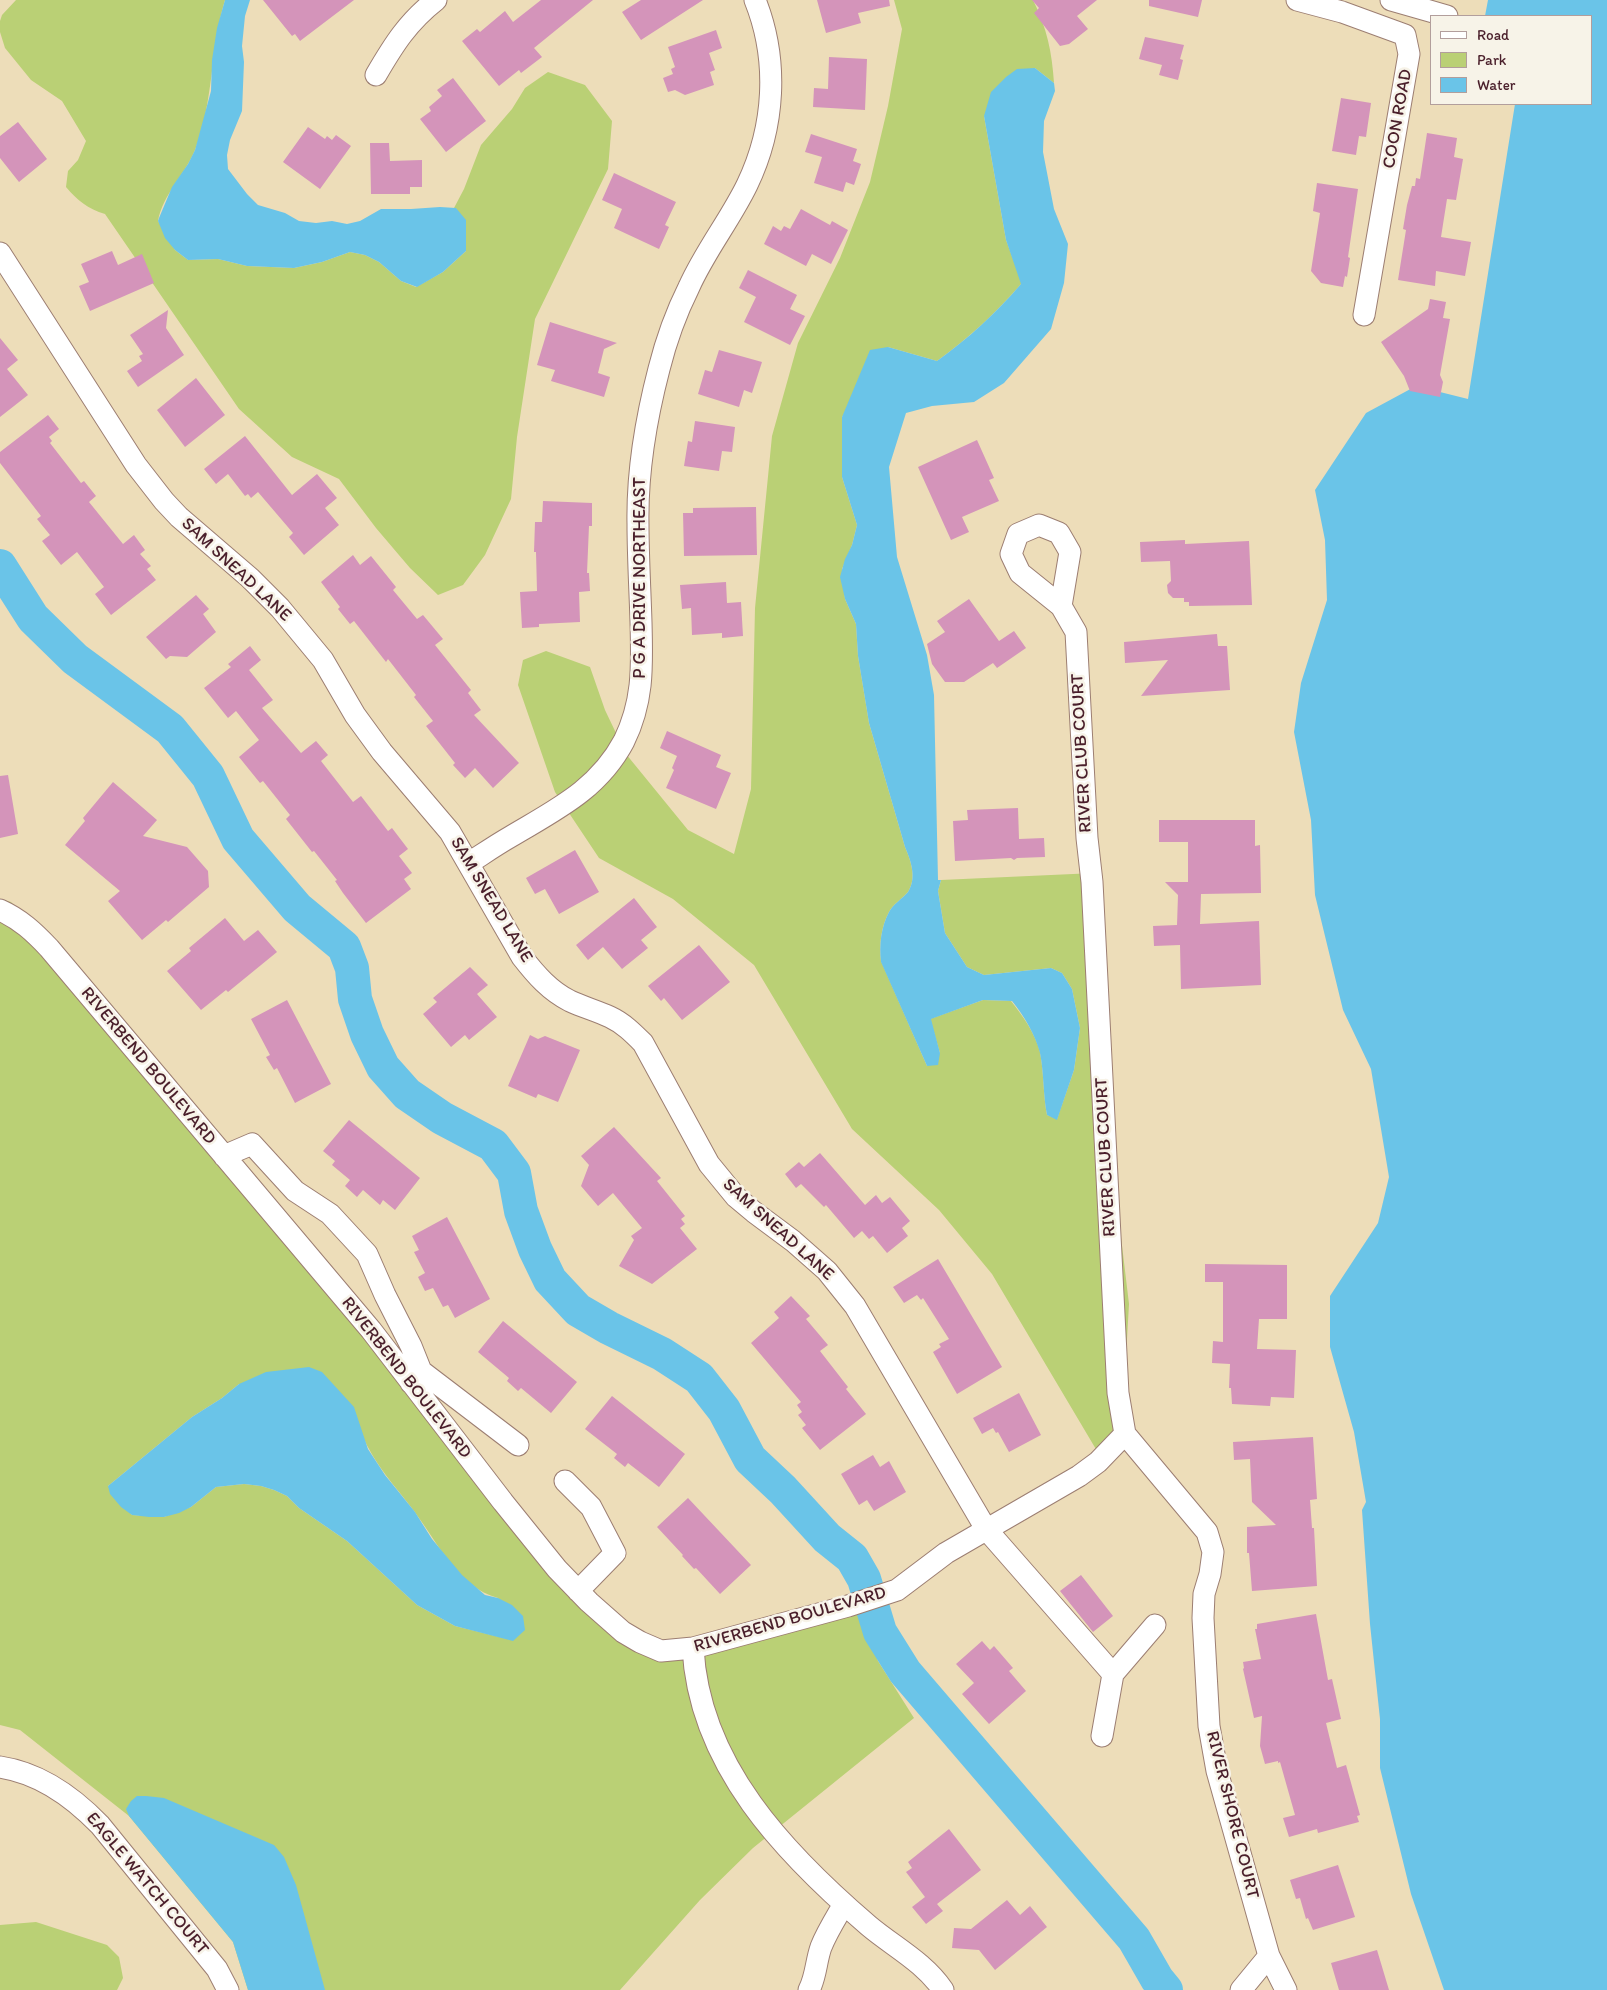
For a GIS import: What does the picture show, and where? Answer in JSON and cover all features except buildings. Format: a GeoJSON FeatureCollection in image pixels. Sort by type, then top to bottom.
{"type":"FeatureCollection","features":[{"type":"Feature","properties":{"kind":"street"},"geometry":{"type":"LineString","coordinates":[[376,75],[395,42],[409,24],[436,0]]}},
{"type":"Feature","properties":{"kind":"street","name":"P G A DRIVE NORTHEAST"},"geometry":{"type":"LineString","coordinates":[[469,863],[564,806],[582,793],[610,762],[624,741],[633,719],[642,675],[638,521],[641,464],[648,415],[659,368],[676,317],[690,285],[746,187],[764,139],[769,112],[771,82],[769,53],[764,28],[755,0]]}},
{"type":"Feature","properties":{"kind":"street","name":"COON ROAD"},"geometry":{"type":"LineString","coordinates":[[1297,0],[1342,12],[1404,35],[1409,54],[1364,315]]}},
{"type":"Feature","properties":{"kind":"street"},"geometry":{"type":"LineString","coordinates":[[1391,0],[1444,15]]}},
{"type":"Feature","properties":{"kind":"street","name":"SAM SNEAD LANE"},"geometry":{"type":"LineString","coordinates":[[0,253],[136,465],[158,494],[179,517],[250,578],[309,641],[382,752],[437,814],[450,832],[522,958],[537,976],[552,989],[569,1000],[611,1017],[643,1043],[709,1164],[722,1182],[754,1212],[811,1256],[842,1288],[855,1306],[986,1529],[1113,1674]]}},
{"type":"Feature","properties":{"kind":"street","name":"RIVER CLUB COURT"},"geometry":{"type":"LineString","coordinates":[[1061,606],[1076,632],[1086,838],[1092,882],[1118,1393],[1125,1434]]}},
{"type":"Feature","properties":{"kind":"street","name":"RIVERBEND BOULEVARD"},"geometry":{"type":"LineString","coordinates":[[0,910],[15,917],[49,948],[371,1330],[416,1377],[521,1524],[557,1569],[622,1632],[661,1651],[693,1648],[848,1606],[897,1590],[946,1553],[986,1529]]}},
{"type":"Feature","properties":{"kind":"street"},"geometry":{"type":"LineString","coordinates":[[224,1156],[252,1144],[295,1191],[330,1214],[367,1254],[411,1346],[416,1377],[518,1445]]}},
{"type":"Feature","properties":{"kind":"street"},"geometry":{"type":"LineString","coordinates":[[986,1529],[1079,1476],[1098,1462],[1125,1434]]}},
{"type":"Feature","properties":{"kind":"street","name":"RIVER SHORE COURT"},"geometry":{"type":"LineString","coordinates":[[1125,1434],[1207,1532],[1214,1552],[1204,1594],[1203,1618],[1209,1726],[1219,1780],[1269,1956],[1286,1990]]}},
{"type":"Feature","properties":{"kind":"street"},"geometry":{"type":"LineString","coordinates":[[565,1481],[590,1507],[615,1553],[578,1591]]}},
{"type":"Feature","properties":{"kind":"street"},"geometry":{"type":"LineString","coordinates":[[1102,1736],[1113,1674],[1155,1625]]}},
{"type":"Feature","properties":{"kind":"street"},"geometry":{"type":"LineString","coordinates":[[693,1648],[694,1671],[704,1715],[721,1754],[744,1794],[792,1855],[871,1928],[928,1972],[943,1990]]}},
{"type":"Feature","properties":{"kind":"street","name":"EAGLE WATCH COURT"},"geometry":{"type":"LineString","coordinates":[[0,1767],[29,1775],[49,1784],[68,1795],[86,1810],[216,1969],[228,1990]]}},
{"type":"Feature","properties":{"kind":"street"},"geometry":{"type":"LineString","coordinates":[[809,1990],[821,1949],[828,1932],[844,1904]]}},
{"type":"Feature","properties":{"kind":"street"},"geometry":{"type":"LineString","coordinates":[[1241,1990],[1269,1956]]}},
{"type":"Feature","properties":{"kind":"green space"},"geometry":{"type":"Polygon","coordinates":[[[16,0],[225,0],[220,19],[206,113],[201,132],[191,159],[164,202],[158,221],[175,250],[188,260],[218,259],[247,266],[294,268],[322,262],[350,252],[365,255],[379,262],[401,281],[416,287],[443,272],[466,251],[456,208],[454,208],[464,189],[481,145],[512,109],[525,88],[548,72],[585,85],[612,121],[608,169],[535,319],[517,437],[511,499],[485,555],[463,585],[438,595],[410,568],[376,528],[339,479],[292,457],[239,409],[105,214],[93,210],[74,196],[66,187],[68,171],[78,160],[86,141],[62,101],[31,80],[5,48],[0,32],[0,21],[2,15],[16,0]]]}},
{"type":"Feature","properties":{"kind":"green space"},"geometry":{"type":"Polygon","coordinates":[[[894,0],[1033,0],[1045,30],[1052,61],[1054,83],[1035,68],[984,116],[1006,240],[1022,283],[982,325],[937,361],[888,347],[842,417],[842,477],[857,525],[852,545],[842,569],[845,599],[856,624],[858,656],[869,723],[913,875],[908,892],[895,904],[886,918],[882,930],[881,961],[927,1066],[940,1053],[930,1019],[983,1000],[1011,1001],[1028,1025],[1038,1045],[1047,1115],[1057,1119],[1074,1070],[1080,1028],[1072,989],[1062,973],[1051,968],[984,975],[967,967],[945,933],[938,891],[941,880],[1095,873],[1104,1095],[1129,1304],[1122,1427],[1100,1456],[992,1274],[939,1210],[852,1129],[754,965],[673,899],[599,858],[555,792],[518,685],[523,660],[546,651],[590,667],[605,710],[626,754],[688,830],[734,854],[751,789],[755,608],[772,436],[798,343],[840,258],[870,182],[888,106],[902,29],[894,0]]]}},
{"type":"Feature","properties":{"kind":"green space"},"geometry":{"type":"Polygon","coordinates":[[[0,899],[11,902],[155,1060],[576,1578],[617,1618],[649,1639],[669,1644],[861,1599],[868,1616],[872,1643],[878,1661],[914,1718],[753,1848],[700,1900],[620,1990],[248,1990],[233,1942],[129,1816],[20,1730],[0,1725],[0,899]],[[239,1384],[222,1398],[192,1417],[108,1486],[132,1515],[164,1517],[191,1507],[216,1487],[244,1484],[274,1490],[287,1496],[299,1508],[347,1541],[417,1605],[455,1626],[512,1640],[498,1598],[471,1584],[460,1574],[379,1466],[362,1435],[239,1384]]]}},
{"type":"Feature","properties":{"kind":"green space"},"geometry":{"type":"Polygon","coordinates":[[[36,1922],[107,1945],[119,1957],[123,1978],[117,1990],[0,1990],[0,1925],[36,1922]]]}},
{"type":"Feature","properties":{"kind":"water"},"geometry":{"type":"Polygon","coordinates":[[[225,0],[250,0],[245,16],[242,46],[244,62],[242,111],[230,140],[227,155],[228,169],[247,194],[258,205],[285,213],[299,221],[316,223],[332,221],[347,224],[360,221],[381,209],[456,208],[466,220],[466,251],[443,272],[417,287],[401,281],[379,262],[365,255],[350,252],[322,262],[294,268],[247,266],[218,259],[188,260],[175,250],[165,238],[158,221],[172,187],[195,150],[211,91],[212,60],[217,28],[225,0]]]}},
{"type":"Feature","properties":{"kind":"water"},"geometry":{"type":"Polygon","coordinates":[[[1488,0],[1607,0],[1607,1990],[1444,1990],[1411,1894],[1380,1768],[1380,1719],[1370,1624],[1362,1510],[1366,1502],[1354,1432],[1330,1347],[1330,1296],[1378,1223],[1389,1177],[1371,1069],[1343,1010],[1315,895],[1311,820],[1294,732],[1301,683],[1327,600],[1325,540],[1315,490],[1366,413],[1416,386],[1468,399],[1515,105],[1592,105],[1592,15],[1485,15],[1488,0]]]}},
{"type":"Feature","properties":{"kind":"water"},"geometry":{"type":"Polygon","coordinates":[[[1035,68],[1054,83],[1055,91],[1044,121],[1043,152],[1054,209],[1068,244],[1064,283],[1051,329],[1004,383],[974,402],[932,406],[906,413],[889,467],[897,557],[927,655],[934,695],[938,880],[941,880],[938,891],[945,933],[967,967],[984,975],[1051,968],[1062,973],[1072,989],[1080,1028],[1074,1070],[1057,1120],[1047,1115],[1038,1046],[1029,1026],[1012,1001],[983,1000],[931,1019],[940,1053],[938,1065],[927,1066],[881,962],[882,930],[886,918],[895,904],[908,892],[913,875],[869,723],[858,656],[856,624],[845,599],[840,577],[857,525],[842,477],[842,417],[870,350],[888,347],[937,361],[982,325],[1021,284],[1006,240],[984,116],[991,92],[1006,77],[1017,69],[1035,68]]]}},
{"type":"Feature","properties":{"kind":"water"},"geometry":{"type":"Polygon","coordinates":[[[309,1367],[322,1372],[354,1407],[368,1449],[385,1475],[415,1512],[432,1539],[462,1575],[485,1595],[498,1598],[512,1605],[523,1616],[525,1630],[513,1641],[455,1626],[417,1605],[347,1541],[299,1508],[287,1496],[274,1490],[244,1484],[216,1487],[191,1507],[164,1517],[132,1515],[121,1507],[110,1494],[108,1486],[192,1417],[222,1398],[239,1384],[266,1372],[309,1367]]]}},
{"type":"Feature","properties":{"kind":"water"},"geometry":{"type":"Polygon","coordinates":[[[137,1796],[164,1798],[274,1845],[284,1857],[296,1885],[325,1990],[248,1990],[233,1942],[129,1816],[126,1809],[137,1796]]]}},
{"type":"Feature","properties":{"kind":"waterway"},"geometry":{"type":"LineString","coordinates":[[0,566],[33,618],[75,659],[170,729],[208,776],[238,839],[297,908],[344,947],[352,968],[355,999],[367,1034],[383,1067],[407,1094],[442,1118],[493,1145],[514,1173],[521,1211],[535,1249],[550,1280],[578,1310],[609,1328],[662,1354],[699,1378],[724,1410],[750,1459],[783,1490],[827,1538],[852,1558],[864,1579],[880,1632],[905,1672],[1134,1939],[1157,1979],[1166,1990]]}}]}
